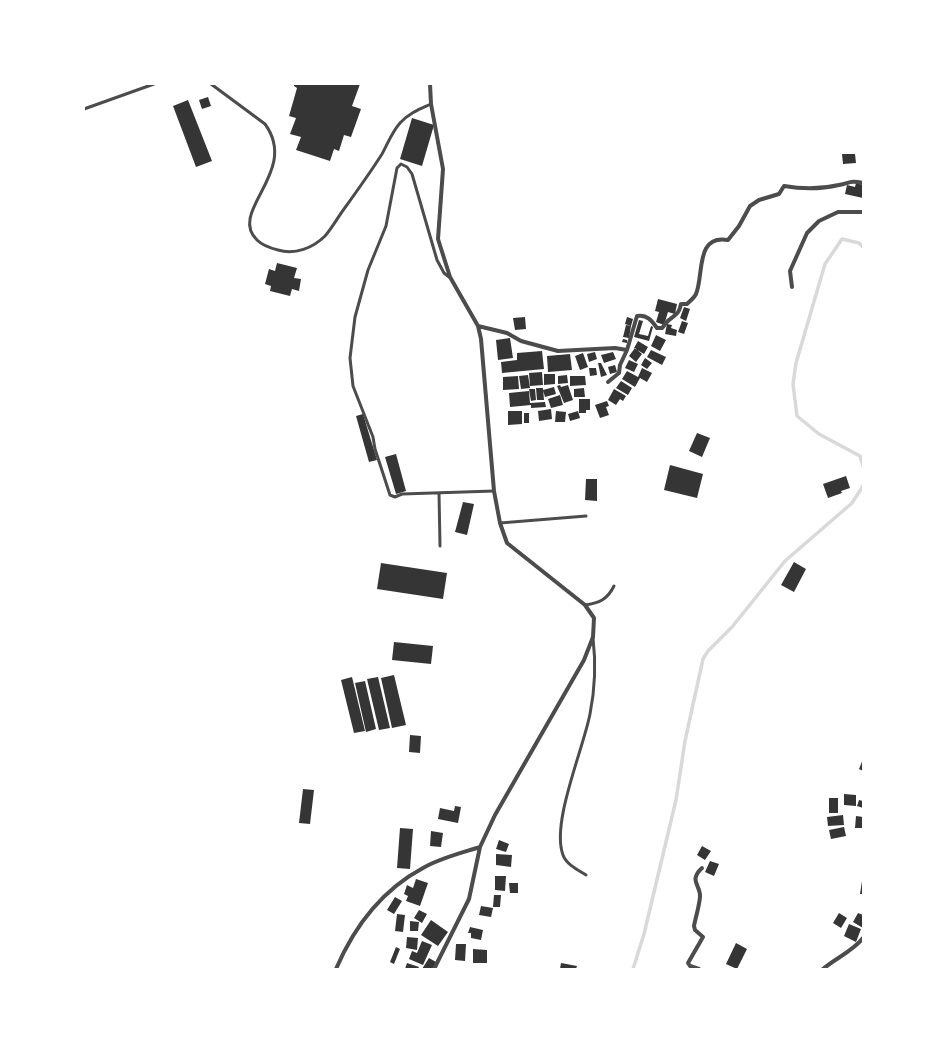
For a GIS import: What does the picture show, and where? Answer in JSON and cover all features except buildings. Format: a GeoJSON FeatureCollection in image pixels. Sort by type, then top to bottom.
{"type":"FeatureCollection","features":[{"type":"Feature","properties":{"kind":"street"},"geometry":{"type":"LineString","coordinates":[[430,84],[431,104],[443,168],[438,239],[450,277],[478,326],[482,339],[494,491],[500,523],[507,543],[585,605],[594,618],[593,637],[584,660],[495,815],[480,847],[469,898],[434,969]]}},
{"type":"Feature","properties":{"kind":"street"},"geometry":{"type":"LineString","coordinates":[[608,382],[619,373],[620,364],[627,350],[636,316],[639,315],[650,318],[657,328],[662,328],[668,320],[676,316],[680,311],[681,304],[688,304],[696,295],[701,261],[707,246],[713,240],[720,238],[728,240],[739,226],[750,206],[759,200],[779,194],[784,186],[798,188],[840,185],[853,180],[863,183]]}},
{"type":"Feature","properties":{"kind":"street"},"geometry":{"type":"LineString","coordinates":[[792,287],[790,272],[807,233],[819,221],[838,212],[863,212]]}},
{"type":"Feature","properties":{"kind":"street"},"geometry":{"type":"LineString","coordinates":[[478,326],[507,333],[521,341],[558,351],[614,348],[627,350]]}},
{"type":"Feature","properties":{"kind":"street"},"geometry":{"type":"LineString","coordinates":[[336,969],[359,926],[381,899],[424,867],[480,847]]}},
{"type":"Feature","properties":{"kind":"street"},"geometry":{"type":"LineString","coordinates":[[699,969],[690,966],[688,963],[704,937],[695,930],[694,926],[700,895],[696,885],[696,876],[702,868]]}},
{"type":"Feature","properties":{"kind":"street"},"geometry":{"type":"LineString","coordinates":[[824,969],[844,953],[854,948],[863,938]]}},
{"type":"Feature","properties":{"kind":"lane"},"geometry":{"type":"LineString","coordinates":[[84,109],[154,84]]}},
{"type":"Feature","properties":{"kind":"lane"},"geometry":{"type":"LineString","coordinates":[[211,84],[265,124],[271,131],[274,140],[274,166],[250,212],[248,222],[250,230],[256,239],[264,246],[289,253],[300,251],[325,236],[367,176],[400,123],[409,114],[431,104]]}},
{"type":"Feature","properties":{"kind":"lane"},"geometry":{"type":"LineString","coordinates":[[450,277],[441,268],[435,254],[412,174],[407,167],[401,164],[397,168],[386,226],[368,270],[355,317],[351,351],[351,374],[357,400],[364,412],[373,437],[375,449],[390,495],[398,497],[402,494],[494,491]]}},
{"type":"Feature","properties":{"kind":"lane"},"geometry":{"type":"LineString","coordinates":[[439,493],[440,546]]}},
{"type":"Feature","properties":{"kind":"lane"},"geometry":{"type":"LineString","coordinates":[[500,523],[586,516]]}},
{"type":"Feature","properties":{"kind":"lane"},"geometry":{"type":"LineString","coordinates":[[585,605],[603,601],[610,594],[614,586]]}},
{"type":"Feature","properties":{"kind":"lane"},"geometry":{"type":"LineString","coordinates":[[586,875],[570,864],[564,857],[560,831],[590,713],[596,667],[593,637]]}},
{"type":"Feature","properties":{"kind":"waterway"},"geometry":{"type":"LineString","coordinates":[[863,247],[859,243],[842,239],[825,264],[796,363],[793,384],[797,416],[819,434],[860,456],[863,466]]}},
{"type":"Feature","properties":{"kind":"waterway"},"geometry":{"type":"LineString","coordinates":[[633,969],[644,934],[676,800],[685,741],[703,659],[708,651],[732,627],[785,561],[852,503],[863,486]]}}]}
